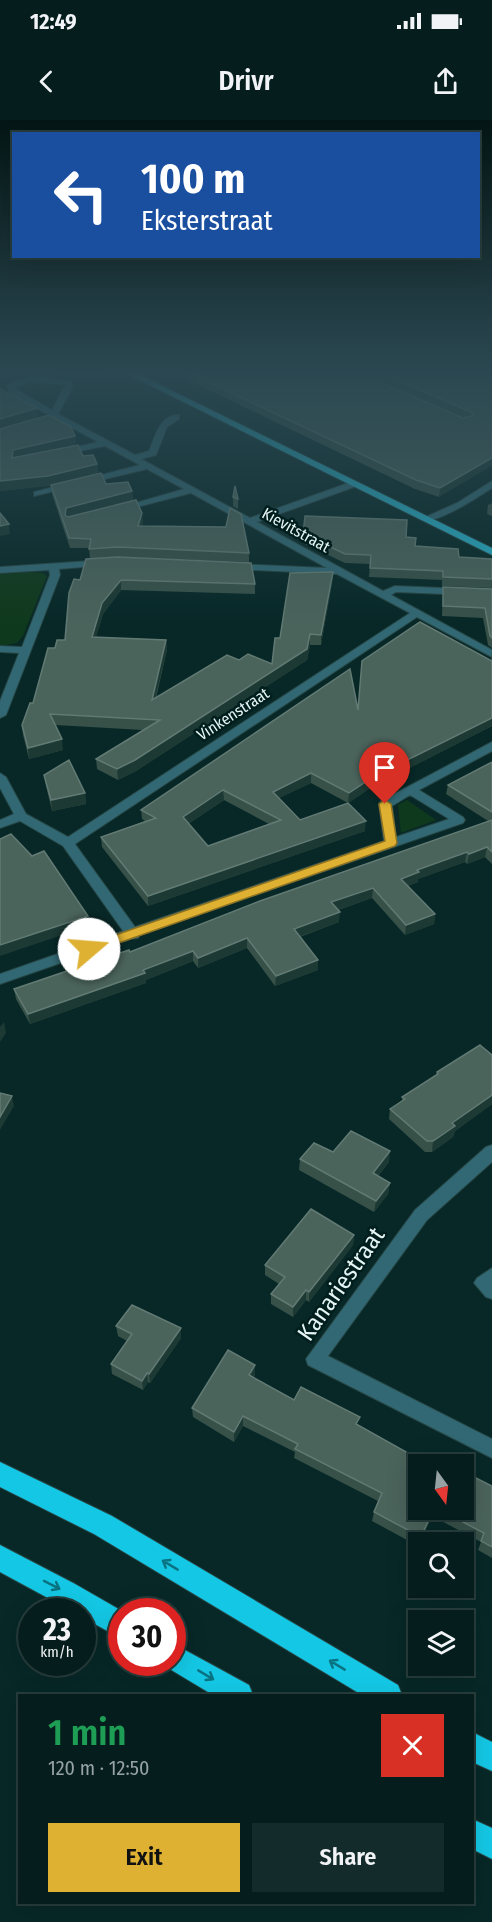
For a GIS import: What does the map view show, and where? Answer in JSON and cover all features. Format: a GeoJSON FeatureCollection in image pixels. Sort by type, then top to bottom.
{"type":"FeatureCollection","features":[{"type":"Feature","properties":{"kind":"highway"},"geometry":{"type":"LineString","coordinates":[[0,1474],[103,1525],[386,1694]]}},
{"type":"Feature","properties":{"kind":"highway"},"geometry":{"type":"LineString","coordinates":[[0,1558],[108,1618]]}},
{"type":"Feature","properties":{"kind":"highway"},"geometry":{"type":"LineString","coordinates":[[186,1664],[237,1694]]}},
{"type":"Feature","properties":{"kind":"highway"},"geometry":{"type":"LineString","coordinates":[[474,1747],[492,1757]]}},
{"type":"Feature","properties":{"kind":"highway"},"geometry":{"type":"LineString","coordinates":[[474,1834],[492,1844]]}},
{"type":"Feature","properties":{"kind":"main road"},"geometry":{"type":"LineString","coordinates":[[297,456],[492,552]]}},
{"type":"Feature","properties":{"kind":"street","name":"Kievitstraat"},"geometry":{"type":"LineString","coordinates":[[131,456],[492,654]]}},
{"type":"Feature","properties":{"kind":"street"},"geometry":{"type":"LineString","coordinates":[[135,458],[142,456]]}},
{"type":"Feature","properties":{"kind":"street"},"geometry":{"type":"LineString","coordinates":[[37,494],[148,466]]}},
{"type":"Feature","properties":{"kind":"street"},"geometry":{"type":"LineString","coordinates":[[251,521],[354,484]]}},
{"type":"Feature","properties":{"kind":"street"},"geometry":{"type":"LineString","coordinates":[[426,519],[460,505],[492,484]]}},
{"type":"Feature","properties":{"kind":"street"},"geometry":{"type":"LineString","coordinates":[[114,512],[192,490]]}},
{"type":"Feature","properties":{"kind":"street"},"geometry":{"type":"LineString","coordinates":[[0,570],[119,562]]}},
{"type":"Feature","properties":{"kind":"street"},"geometry":{"type":"LineString","coordinates":[[0,715],[55,575],[53,566]]}},
{"type":"Feature","properties":{"kind":"street"},"geometry":{"type":"LineString","coordinates":[[220,566],[339,571]]}},
{"type":"Feature","properties":{"kind":"street"},"geometry":{"type":"LineString","coordinates":[[384,594],[395,589],[492,593]]}},
{"type":"Feature","properties":{"kind":"street","name":"Vinkenstraat"},"geometry":{"type":"LineString","coordinates":[[68,843],[417,613]]}},
{"type":"Feature","properties":{"kind":"street"},"geometry":{"type":"LineString","coordinates":[[0,649],[27,650]]}},
{"type":"Feature","properties":{"kind":"street"},"geometry":{"type":"LineString","coordinates":[[391,843],[385,804],[492,746]]}},
{"type":"Feature","properties":{"kind":"street"},"geometry":{"type":"LineString","coordinates":[[0,777],[21,816],[68,843],[133,935]]}},
{"type":"Feature","properties":{"kind":"street"},"geometry":{"type":"LineString","coordinates":[[0,979],[133,935],[459,820],[410,790]]}},
{"type":"Feature","properties":{"kind":"street"},"geometry":{"type":"LineString","coordinates":[[0,824],[21,816]]}},
{"type":"Feature","properties":{"kind":"street","name":"Kanariestraat"},"geometry":{"type":"LineString","coordinates":[[492,1152],[421,1215],[315,1359],[492,1449]]}},
{"type":"Feature","properties":{"kind":"street"},"geometry":{"type":"LineString","coordinates":[[492,1276],[483,1283],[492,1291]]}},
{"type":"Feature","properties":{"kind":"green space"},"geometry":{"type":"Polygon","coordinates":[[[43,573],[47,576],[23,636],[17,643],[0,646],[0,574],[43,573]]]}},
{"type":"Feature","properties":{"kind":"green space"},"geometry":{"type":"Polygon","coordinates":[[[407,800],[436,820],[401,833],[398,805],[407,800]]]}},
{"type":"Feature","properties":{"kind":"building"},"geometry":{"type":"Polygon","coordinates":[[[0,456],[12,456],[12,458],[93,456],[97,464],[48,476],[0,481],[0,456]]]}},
{"type":"Feature","properties":{"kind":"building"},"geometry":{"type":"Polygon","coordinates":[[[365,456],[492,456],[440,488],[416,480],[365,456]]]}},
{"type":"Feature","properties":{"kind":"building"},"geometry":{"type":"Polygon","coordinates":[[[101,473],[106,484],[128,482],[132,491],[66,508],[65,515],[68,517],[136,500],[142,513],[138,526],[226,527],[230,508],[241,514],[249,553],[118,547],[89,549],[91,539],[69,538],[51,485],[101,473]]]}},
{"type":"Feature","properties":{"kind":"building"},"geometry":{"type":"Polygon","coordinates":[[[235,486],[238,499],[233,497],[235,486]]]}},
{"type":"Feature","properties":{"kind":"building"},"geometry":{"type":"Polygon","coordinates":[[[0,513],[9,524],[0,526],[0,513]]]}},
{"type":"Feature","properties":{"kind":"building"},"geometry":{"type":"Polygon","coordinates":[[[305,516],[407,520],[406,537],[416,538],[415,546],[458,549],[459,557],[492,559],[492,579],[443,577],[443,571],[370,568],[371,555],[345,554],[303,534],[305,516]]]}},
{"type":"Feature","properties":{"kind":"building"},"geometry":{"type":"Polygon","coordinates":[[[118,557],[251,563],[255,584],[121,580],[102,603],[92,637],[166,640],[152,700],[227,655],[239,660],[248,654],[272,664],[275,638],[280,638],[290,573],[333,572],[321,635],[310,634],[307,649],[135,760],[117,769],[96,759],[160,720],[50,714],[62,739],[28,748],[22,725],[30,703],[33,703],[48,648],[55,648],[57,640],[65,640],[69,593],[74,579],[80,580],[86,559],[118,557]]]}},
{"type":"Feature","properties":{"kind":"building"},"geometry":{"type":"Polygon","coordinates":[[[443,587],[492,589],[492,638],[485,608],[443,606],[443,587]]]}},
{"type":"Feature","properties":{"kind":"building"},"geometry":{"type":"Polygon","coordinates":[[[420,622],[492,661],[492,718],[373,777],[349,793],[311,773],[273,792],[300,820],[348,803],[366,821],[148,896],[101,837],[156,818],[141,810],[350,669],[358,710],[362,661],[420,622]],[[223,790],[183,817],[208,846],[281,820],[223,790]]]}},
{"type":"Feature","properties":{"kind":"building"},"geometry":{"type":"Polygon","coordinates":[[[69,760],[85,793],[51,800],[44,775],[69,760]]]}},
{"type":"Feature","properties":{"kind":"building"},"geometry":{"type":"Polygon","coordinates":[[[492,762],[492,812],[448,785],[492,762]]]}},
{"type":"Feature","properties":{"kind":"building"},"geometry":{"type":"Polygon","coordinates":[[[492,820],[492,852],[487,847],[469,854],[467,852],[417,870],[419,872],[401,879],[435,914],[406,925],[373,888],[331,902],[340,912],[294,929],[318,960],[276,976],[247,938],[198,958],[193,951],[143,970],[145,973],[28,1014],[14,989],[129,950],[130,952],[260,901],[492,820]]]}},
{"type":"Feature","properties":{"kind":"building"},"geometry":{"type":"Polygon","coordinates":[[[11,834],[32,856],[44,851],[88,916],[0,945],[0,839],[11,834]]]}},
{"type":"Feature","properties":{"kind":"building"},"geometry":{"type":"Polygon","coordinates":[[[480,1045],[492,1055],[492,1095],[452,1123],[455,1126],[433,1141],[427,1141],[390,1109],[405,1099],[402,1097],[438,1074],[437,1072],[480,1045]]]}},
{"type":"Feature","properties":{"kind":"building"},"geometry":{"type":"Polygon","coordinates":[[[0,1093],[12,1096],[0,1117],[0,1093]]]}},
{"type":"Feature","properties":{"kind":"building"},"geometry":{"type":"Polygon","coordinates":[[[351,1131],[390,1151],[373,1173],[390,1183],[376,1201],[300,1159],[314,1143],[333,1152],[351,1131]]]}},
{"type":"Feature","properties":{"kind":"building"},"geometry":{"type":"Polygon","coordinates":[[[311,1209],[354,1235],[309,1292],[306,1290],[293,1307],[271,1294],[285,1277],[265,1265],[311,1209]]]}},
{"type":"Feature","properties":{"kind":"building"},"geometry":{"type":"Polygon","coordinates":[[[132,1305],[181,1328],[142,1381],[111,1364],[132,1334],[116,1326],[132,1305]]]}},
{"type":"Feature","properties":{"kind":"building"},"geometry":{"type":"Polygon","coordinates":[[[228,1350],[255,1365],[249,1375],[294,1400],[301,1387],[360,1417],[356,1424],[410,1454],[408,1520],[429,1520],[423,1532],[412,1532],[374,1512],[382,1493],[295,1449],[298,1444],[243,1416],[234,1432],[192,1408],[228,1350]]]}},
{"type":"Feature","properties":{"kind":"building"},"geometry":{"type":"Polygon","coordinates":[[[474,1477],[492,1486],[492,1547],[481,1541],[484,1533],[459,1520],[474,1520],[474,1477]]]}},
{"type":"Feature","properties":{"kind":"route"},"geometry":{"type":"LineString","coordinates":[[89,949],[391,843],[385,804]]}}]}
